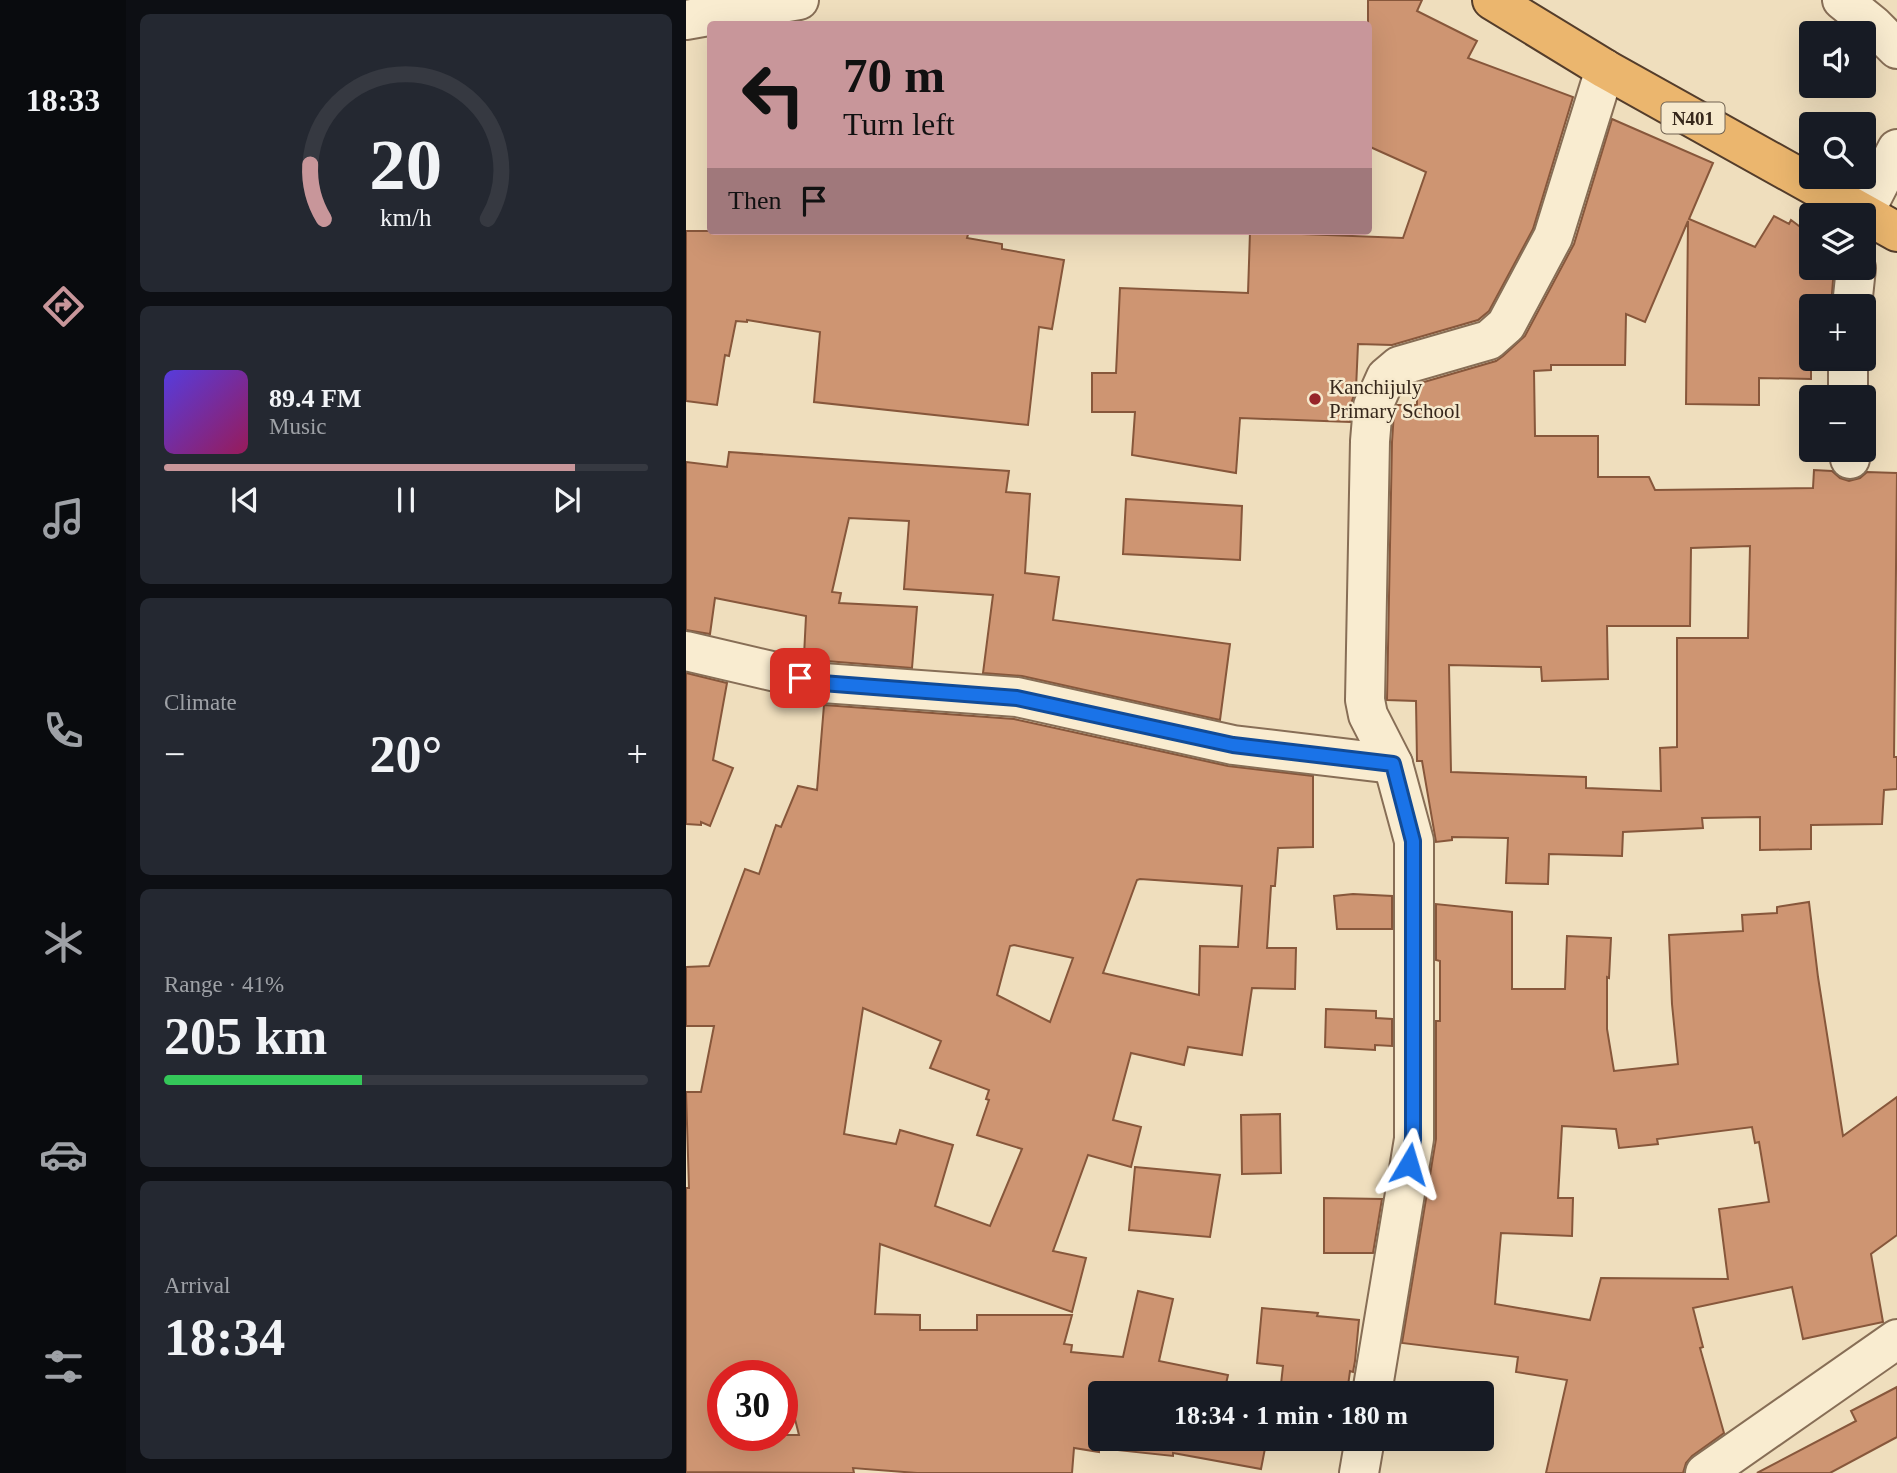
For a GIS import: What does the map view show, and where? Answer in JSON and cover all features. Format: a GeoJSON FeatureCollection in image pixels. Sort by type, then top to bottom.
{"type":"FeatureCollection","features":[{"type":"Feature","properties":{"kind":"highway","name":"N401"},"geometry":{"type":"LineString","coordinates":[[1492,0],[1605,69],[1843,203]]}},
{"type":"Feature","properties":{"kind":"highway","name":"N401"},"geometry":{"type":"LineString","coordinates":[[1876,221],[1897,232]]}},
{"type":"Feature","properties":{"kind":"street"},"geometry":{"type":"LineString","coordinates":[[686,20],[799,0]]}},
{"type":"Feature","properties":{"kind":"street"},"geometry":{"type":"LineString","coordinates":[[1842,0],[1897,49]]}},
{"type":"Feature","properties":{"kind":"street"},"geometry":{"type":"LineString","coordinates":[[1374,1381],[1413,1139],[1413,841],[1393,764],[1368,715],[1365,701],[1373,406],[1386,377],[1399,366],[1489,340],[1506,326],[1553,237],[1605,69]]}},
{"type":"Feature","properties":{"kind":"street"},"geometry":{"type":"LineString","coordinates":[[1869,203],[1897,149]]}},
{"type":"Feature","properties":{"kind":"street"},"geometry":{"type":"LineString","coordinates":[[686,650],[822,683],[1017,698],[1233,745],[1393,764]]}},
{"type":"Feature","properties":{"kind":"street"},"geometry":{"type":"LineString","coordinates":[[1706,1473],[1897,1339]]}},
{"type":"Feature","properties":{"kind":"street"},"geometry":{"type":"LineString","coordinates":[[1359,1473],[1363,1451]]}},
{"type":"Feature","properties":{"kind":"building"},"geometry":{"type":"Polygon","coordinates":[[[1368,0],[1422,0],[1417,11],[1477,41],[1468,58],[1573,97],[1533,229],[1489,311],[1478,320],[1392,345],[1358,344],[1356,389],[1351,404],[1350,422],[1240,418],[1236,473],[1132,455],[1135,412],[1092,412],[1092,373],[1116,373],[1120,288],[1248,293],[1250,235],[1403,238],[1426,172],[1372,148],[1372,21],[1368,21],[1368,0]]]}},
{"type":"Feature","properties":{"kind":"building"},"geometry":{"type":"Polygon","coordinates":[[[1612,119],[1713,163],[1689,219],[1755,247],[1774,216],[1789,224],[1791,220],[1799,226],[1799,280],[1833,280],[1832,294],[1799,294],[1799,371],[1811,371],[1811,379],[1759,378],[1759,405],[1686,404],[1688,221],[1645,322],[1626,314],[1625,365],[1551,365],[1551,370],[1534,371],[1535,436],[1598,436],[1598,477],[1649,477],[1655,490],[1813,488],[1814,470],[1832,471],[1849,481],[1860,478],[1867,472],[1897,473],[1894,757],[1897,757],[1897,789],[1884,790],[1882,824],[1811,825],[1811,849],[1760,850],[1760,817],[1702,818],[1703,828],[1623,832],[1622,856],[1549,854],[1548,884],[1506,883],[1508,838],[1452,837],[1452,840],[1436,842],[1422,761],[1417,761],[1416,701],[1387,700],[1394,412],[1397,405],[1417,405],[1417,384],[1496,361],[1525,336],[1574,244],[1612,119]],[[1750,546],[1691,548],[1690,626],[1607,626],[1608,679],[1542,681],[1541,667],[1449,665],[1451,772],[1586,777],[1586,788],[1661,791],[1660,748],[1677,747],[1677,638],[1748,638],[1750,546]]]}},
{"type":"Feature","properties":{"kind":"building"},"geometry":{"type":"Polygon","coordinates":[[[686,231],[707,231],[707,235],[968,235],[967,238],[1002,244],[1002,249],[1064,260],[1052,329],[1039,327],[1028,425],[814,402],[820,332],[747,320],[736,321],[729,356],[725,355],[717,405],[686,401],[686,231]]]}},
{"type":"Feature","properties":{"kind":"building"},"geometry":{"type":"Polygon","coordinates":[[[729,452],[1009,471],[1006,492],[1030,494],[1025,573],[1059,577],[1053,620],[1230,644],[1220,720],[1022,676],[983,673],[993,595],[904,589],[909,521],[849,518],[832,592],[841,593],[839,603],[917,607],[912,668],[826,661],[804,656],[806,616],[715,598],[710,634],[686,630],[686,462],[727,467],[729,452]]]}},
{"type":"Feature","properties":{"kind":"building"},"geometry":{"type":"Polygon","coordinates":[[[1126,499],[1242,506],[1240,560],[1123,554],[1126,499]]]}},
{"type":"Feature","properties":{"kind":"building"},"geometry":{"type":"Polygon","coordinates":[[[686,673],[727,683],[713,760],[733,768],[710,826],[701,822],[701,825],[686,824],[686,673]]]}},
{"type":"Feature","properties":{"kind":"building"},"geometry":{"type":"Polygon","coordinates":[[[824,705],[1014,719],[1228,766],[1313,776],[1313,847],[1278,848],[1275,886],[1271,886],[1267,948],[1296,948],[1295,989],[1252,988],[1242,1055],[1188,1047],[1184,1065],[1131,1053],[1113,1120],[1141,1127],[1131,1167],[1088,1155],[1053,1251],[1086,1258],[1072,1312],[880,1244],[875,1314],[920,1315],[920,1330],[977,1330],[977,1315],[1072,1315],[1064,1344],[1072,1345],[1071,1352],[1123,1357],[1138,1291],[1173,1299],[1159,1361],[1228,1375],[1227,1381],[1088,1381],[1088,1450],[1074,1448],[1072,1473],[917,1473],[853,1468],[854,1473],[686,1472],[686,1188],[689,1188],[686,1092],[701,1092],[714,1026],[686,1026],[686,967],[709,966],[745,869],[759,874],[776,825],[781,827],[798,786],[817,790],[824,705]],[[1137,880],[1103,973],[1199,995],[1200,946],[1238,947],[1242,886],[1137,880]],[[1010,946],[997,995],[1050,1022],[1073,958],[1010,946]],[[863,1008],[844,1134],[896,1144],[900,1130],[953,1145],[935,1206],[990,1226],[1022,1149],[977,1135],[989,1100],[986,1099],[989,1090],[930,1068],[941,1041],[863,1008]]]}},
{"type":"Feature","properties":{"kind":"building"},"geometry":{"type":"Polygon","coordinates":[[[1334,896],[1392,896],[1392,929],[1337,929],[1334,896]]]}},
{"type":"Feature","properties":{"kind":"building"},"geometry":{"type":"Polygon","coordinates":[[[1809,902],[1843,1136],[1897,1097],[1897,1235],[1871,1254],[1883,1322],[1803,1339],[1792,1287],[1693,1308],[1703,1347],[1700,1348],[1724,1433],[1692,1456],[1683,1473],[1546,1473],[1567,1380],[1516,1372],[1518,1357],[1402,1343],[1436,1139],[1436,1021],[1440,1021],[1440,961],[1436,960],[1436,904],[1512,912],[1512,989],[1565,989],[1567,936],[1611,938],[1609,978],[1607,977],[1607,1029],[1614,1071],[1678,1064],[1669,935],[1743,931],[1742,915],[1777,913],[1777,907],[1809,902]],[[1562,1126],[1558,1198],[1573,1198],[1572,1236],[1501,1233],[1495,1304],[1590,1320],[1601,1278],[1728,1279],[1719,1209],[1769,1202],[1759,1142],[1755,1143],[1752,1127],[1657,1139],[1658,1144],[1619,1148],[1616,1129],[1562,1126]]]}},
{"type":"Feature","properties":{"kind":"building"},"geometry":{"type":"Polygon","coordinates":[[[1326,1009],[1376,1011],[1376,1018],[1392,1019],[1392,1046],[1375,1045],[1375,1050],[1325,1047],[1326,1009]]]}},
{"type":"Feature","properties":{"kind":"building"},"geometry":{"type":"Polygon","coordinates":[[[1280,1114],[1281,1173],[1242,1174],[1241,1115],[1280,1114]]]}},
{"type":"Feature","properties":{"kind":"building"},"geometry":{"type":"Polygon","coordinates":[[[1135,1167],[1220,1175],[1210,1237],[1129,1230],[1135,1167]]]}},
{"type":"Feature","properties":{"kind":"building"},"geometry":{"type":"Polygon","coordinates":[[[1324,1198],[1382,1199],[1373,1253],[1324,1253],[1324,1198]]]}},
{"type":"Feature","properties":{"kind":"building"},"geometry":{"type":"Polygon","coordinates":[[[1262,1308],[1359,1320],[1355,1361],[1349,1381],[1281,1381],[1283,1366],[1257,1363],[1262,1308]]]}},
{"type":"Feature","properties":{"kind":"building"},"geometry":{"type":"Polygon","coordinates":[[[1897,1387],[1897,1437],[1830,1473],[1757,1473],[1856,1421],[1851,1411],[1897,1387]]]}},
{"type":"Feature","properties":{"kind":"building"},"geometry":{"type":"Polygon","coordinates":[[[1127,1451],[1264,1451],[1261,1469],[1173,1453],[1173,1456],[1127,1451]]]}},
{"type":"Feature","properties":{"kind":"place","name":"Kanchijuly Primary School"},"geometry":{"type":"Point","coordinates":[1315,399]}},
{"type":"Feature","properties":{"kind":"route"},"geometry":{"type":"LineString","coordinates":[[800,678],[822,683],[1017,698],[1233,745],[1393,764],[1413,841],[1413,1139],[1409,1164]]}}]}
